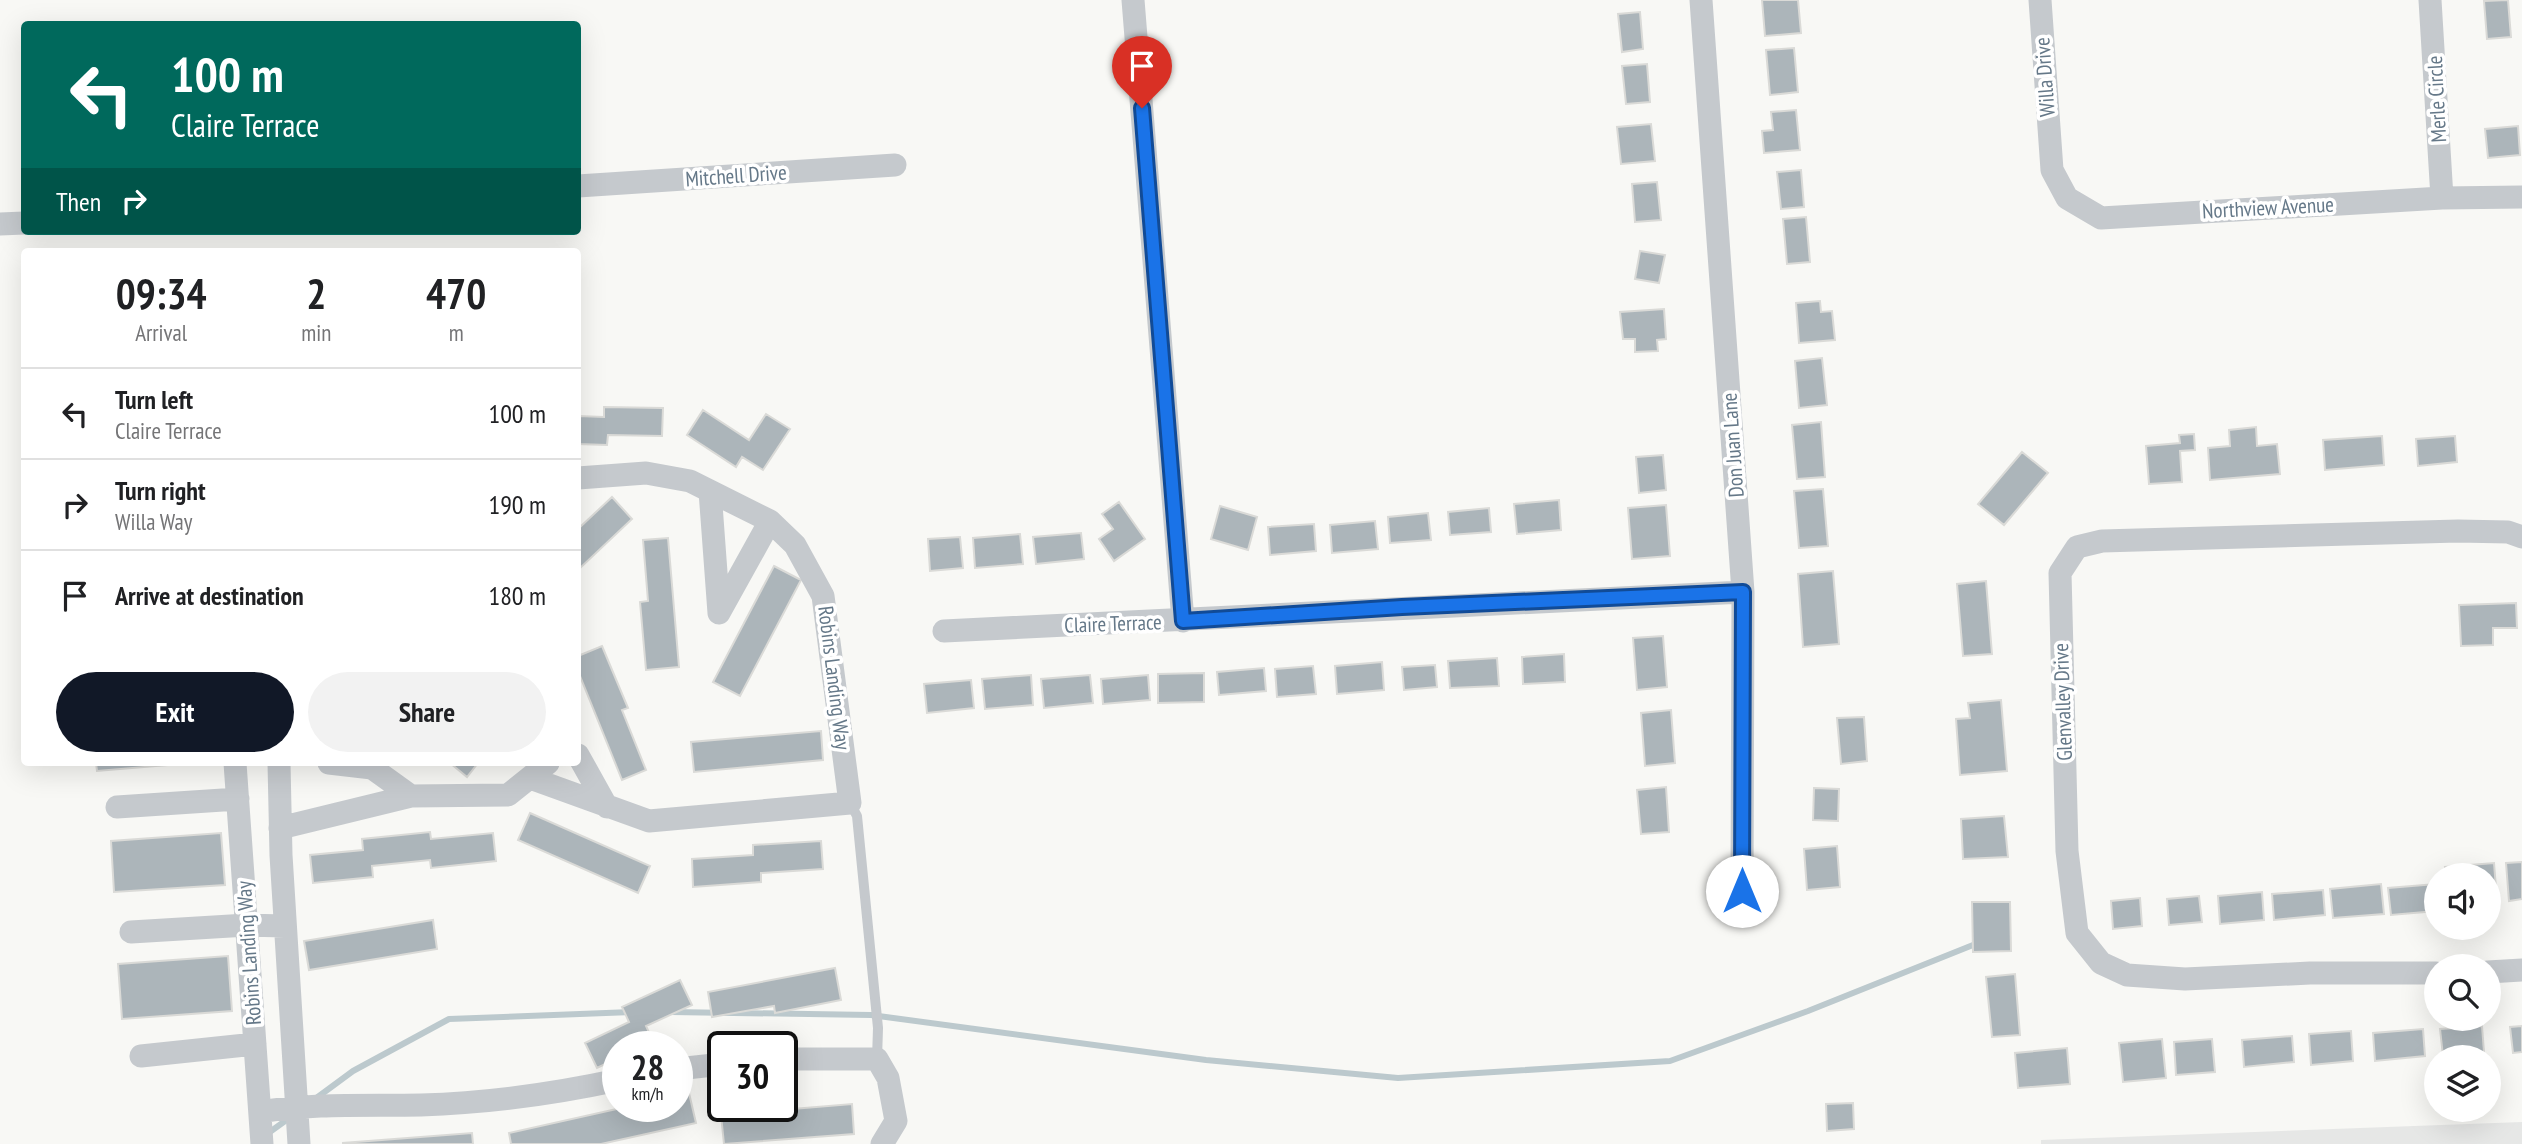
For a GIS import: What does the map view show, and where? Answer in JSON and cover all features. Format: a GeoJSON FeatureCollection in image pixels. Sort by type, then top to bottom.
{"type":"FeatureCollection","features":[{"type":"Feature","properties":{"kind":"street"},"geometry":{"type":"LineString","coordinates":[[1133,0],[1183,621]]}},
{"type":"Feature","properties":{"kind":"street","name":"Don Juan Lane"},"geometry":{"type":"LineString","coordinates":[[1701,0],[1743,592],[1742,891]]}},
{"type":"Feature","properties":{"kind":"street","name":"Willa Drive"},"geometry":{"type":"LineString","coordinates":[[2040,0],[2050,153]]}},
{"type":"Feature","properties":{"kind":"street","name":"Merle Circle"},"geometry":{"type":"LineString","coordinates":[[2430,0],[2442,198]]}},
{"type":"Feature","properties":{"kind":"street","name":"Northview Avenue"},"geometry":{"type":"LineString","coordinates":[[2050,153],[2052,170],[2067,198],[2101,218],[2442,198],[2522,197]]}},
{"type":"Feature","properties":{"kind":"street","name":"Mitchell Drive"},"geometry":{"type":"LineString","coordinates":[[581,186],[895,165]]}},
{"type":"Feature","properties":{"kind":"street"},"geometry":{"type":"LineString","coordinates":[[0,224],[21,223]]}},
{"type":"Feature","properties":{"kind":"street","name":"Robins Landing Way"},"geometry":{"type":"LineString","coordinates":[[581,478],[646,473],[690,481],[770,521],[795,545],[823,596],[850,803]]}},
{"type":"Feature","properties":{"kind":"street"},"geometry":{"type":"LineString","coordinates":[[709,491],[719,613],[770,521]]}},
{"type":"Feature","properties":{"kind":"street","name":"Glenvalley Drive"},"geometry":{"type":"LineString","coordinates":[[2424,973],[2310,973],[2185,979],[2127,975],[2101,963],[2077,933],[2067,851],[2060,573],[2077,547],[2102,541],[2458,531],[2508,532],[2522,537]]}},
{"type":"Feature","properties":{"kind":"street","name":"Claire Terrace"},"geometry":{"type":"LineString","coordinates":[[944,631],[1743,592]]}},
{"type":"Feature","properties":{"kind":"street"},"geometry":{"type":"LineString","coordinates":[[581,760],[607,807]]}},
{"type":"Feature","properties":{"kind":"street","name":"Robins Landing Way"},"geometry":{"type":"LineString","coordinates":[[235,766],[262,1144]]}},
{"type":"Feature","properties":{"kind":"street","name":"Robins Landing Way"},"geometry":{"type":"LineString","coordinates":[[279,766],[281,855],[299,1144]]}},
{"type":"Feature","properties":{"kind":"street"},"geometry":{"type":"LineString","coordinates":[[355,766],[372,768],[411,796]]}},
{"type":"Feature","properties":{"kind":"street"},"geometry":{"type":"LineString","coordinates":[[280,828],[411,796],[508,795],[544,766]]}},
{"type":"Feature","properties":{"kind":"street"},"geometry":{"type":"LineString","coordinates":[[530,778],[649,821],[850,803]]}},
{"type":"Feature","properties":{"kind":"street"},"geometry":{"type":"LineString","coordinates":[[117,807],[238,799]]}},
{"type":"Feature","properties":{"kind":"street"},"geometry":{"type":"LineString","coordinates":[[242,857],[281,855]]}},
{"type":"Feature","properties":{"kind":"street"},"geometry":{"type":"LineString","coordinates":[[131,932],[247,925],[285,926]]}},
{"type":"Feature","properties":{"kind":"street"},"geometry":{"type":"LineString","coordinates":[[2501,971],[2522,970]]}},
{"type":"Feature","properties":{"kind":"street"},"geometry":{"type":"LineString","coordinates":[[253,1016],[291,1013]]}},
{"type":"Feature","properties":{"kind":"street"},"geometry":{"type":"LineString","coordinates":[[141,1056],[255,1044]]}},
{"type":"Feature","properties":{"kind":"street"},"geometry":{"type":"LineString","coordinates":[[798,1059],[877,1059],[888,1078],[896,1121],[882,1144]]}},
{"type":"Feature","properties":{"kind":"street"},"geometry":{"type":"LineString","coordinates":[[260,1112],[297,1106],[424,1105],[547,1095],[602,1083]]}},
{"type":"Feature","properties":{"kind":"lane"},"geometry":{"type":"LineString","coordinates":[[850,803],[857,816],[878,1028],[877,1059]]}},
{"type":"Feature","properties":{"kind":"shaded area"},"geometry":{"type":"Polygon","coordinates":[[[2522,1122],[2522,1144],[2041,1144],[2041,1140],[2522,1122]]]}},
{"type":"Feature","properties":{"kind":"building"},"geometry":{"type":"Polygon","coordinates":[[[1762,0],[1798,0],[1801,33],[1765,36],[1762,0]]]}},
{"type":"Feature","properties":{"kind":"building"},"geometry":{"type":"Polygon","coordinates":[[[2508,0],[2511,37],[2487,39],[2484,1],[2508,0]]]}},
{"type":"Feature","properties":{"kind":"building"},"geometry":{"type":"Polygon","coordinates":[[[1640,12],[1643,49],[1622,52],[1618,14],[1640,12]]]}},
{"type":"Feature","properties":{"kind":"building"},"geometry":{"type":"Polygon","coordinates":[[[1794,48],[1798,92],[1770,95],[1766,50],[1794,48]]]}},
{"type":"Feature","properties":{"kind":"building"},"geometry":{"type":"Polygon","coordinates":[[[1647,64],[1650,102],[1626,104],[1622,66],[1647,64]]]}},
{"type":"Feature","properties":{"kind":"building"},"geometry":{"type":"Polygon","coordinates":[[[1796,110],[1800,150],[1764,153],[1762,131],[1773,130],[1771,112],[1796,110]]]}},
{"type":"Feature","properties":{"kind":"building"},"geometry":{"type":"Polygon","coordinates":[[[1651,124],[1655,161],[1621,164],[1617,127],[1651,124]]]}},
{"type":"Feature","properties":{"kind":"building"},"geometry":{"type":"Polygon","coordinates":[[[2518,126],[2520,155],[2488,158],[2485,129],[2518,126]]]}},
{"type":"Feature","properties":{"kind":"building"},"geometry":{"type":"Polygon","coordinates":[[[1801,170],[1804,207],[1781,209],[1777,172],[1801,170]]]}},
{"type":"Feature","properties":{"kind":"building"},"geometry":{"type":"Polygon","coordinates":[[[1657,182],[1661,220],[1635,222],[1632,184],[1657,182]]]}},
{"type":"Feature","properties":{"kind":"building"},"geometry":{"type":"Polygon","coordinates":[[[1806,217],[1810,262],[1787,264],[1783,219],[1806,217]]]}},
{"type":"Feature","properties":{"kind":"building"},"geometry":{"type":"Polygon","coordinates":[[[1640,251],[1665,255],[1659,283],[1635,279],[1640,251]]]}},
{"type":"Feature","properties":{"kind":"building"},"geometry":{"type":"Polygon","coordinates":[[[1820,301],[1821,312],[1832,311],[1835,340],[1799,343],[1796,303],[1820,301]]]}},
{"type":"Feature","properties":{"kind":"building"},"geometry":{"type":"Polygon","coordinates":[[[1664,309],[1666,339],[1657,340],[1658,351],[1635,352],[1635,339],[1623,339],[1620,312],[1664,309]]]}},
{"type":"Feature","properties":{"kind":"building"},"geometry":{"type":"Polygon","coordinates":[[[1822,358],[1827,405],[1799,408],[1795,361],[1822,358]]]}},
{"type":"Feature","properties":{"kind":"building"},"geometry":{"type":"Polygon","coordinates":[[[604,407],[663,408],[662,436],[608,435],[607,445],[581,444],[581,416],[604,417],[604,407]]]}},
{"type":"Feature","properties":{"kind":"building"},"geometry":{"type":"Polygon","coordinates":[[[703,410],[749,440],[766,414],[790,429],[763,470],[742,457],[736,467],[687,435],[703,410]]]}},
{"type":"Feature","properties":{"kind":"building"},"geometry":{"type":"Polygon","coordinates":[[[1821,422],[1825,477],[1797,479],[1792,425],[1821,422]]]}},
{"type":"Feature","properties":{"kind":"building"},"geometry":{"type":"Polygon","coordinates":[[[2256,427],[2257,446],[2277,444],[2280,474],[2210,480],[2208,448],[2230,446],[2229,430],[2256,427]]]}},
{"type":"Feature","properties":{"kind":"building"},"geometry":{"type":"Polygon","coordinates":[[[2194,434],[2195,450],[2180,451],[2182,482],[2149,484],[2146,446],[2180,443],[2179,435],[2194,434]]]}},
{"type":"Feature","properties":{"kind":"building"},"geometry":{"type":"Polygon","coordinates":[[[2382,436],[2384,465],[2325,470],[2323,440],[2382,436]]]}},
{"type":"Feature","properties":{"kind":"building"},"geometry":{"type":"Polygon","coordinates":[[[2455,436],[2457,462],[2418,466],[2416,439],[2455,436]]]}},
{"type":"Feature","properties":{"kind":"building"},"geometry":{"type":"Polygon","coordinates":[[[2022,452],[2048,473],[2004,525],[1978,504],[2022,452]]]}},
{"type":"Feature","properties":{"kind":"building"},"geometry":{"type":"Polygon","coordinates":[[[1663,455],[1666,490],[1639,493],[1636,457],[1663,455]]]}},
{"type":"Feature","properties":{"kind":"building"},"geometry":{"type":"Polygon","coordinates":[[[1823,489],[1828,546],[1799,548],[1794,491],[1823,489]]]}},
{"type":"Feature","properties":{"kind":"building"},"geometry":{"type":"Polygon","coordinates":[[[612,497],[632,519],[581,567],[581,526],[612,497]]]}},
{"type":"Feature","properties":{"kind":"building"},"geometry":{"type":"Polygon","coordinates":[[[1559,500],[1561,530],[1517,534],[1514,504],[1559,500]]]}},
{"type":"Feature","properties":{"kind":"building"},"geometry":{"type":"Polygon","coordinates":[[[1119,502],[1145,539],[1114,561],[1099,539],[1113,529],[1102,514],[1119,502]]]}},
{"type":"Feature","properties":{"kind":"building"},"geometry":{"type":"Polygon","coordinates":[[[1666,505],[1670,556],[1632,559],[1628,508],[1666,505]]]}},
{"type":"Feature","properties":{"kind":"building"},"geometry":{"type":"Polygon","coordinates":[[[1220,506],[1257,517],[1248,550],[1211,539],[1220,506]]]}},
{"type":"Feature","properties":{"kind":"building"},"geometry":{"type":"Polygon","coordinates":[[[1489,508],[1491,532],[1450,535],[1448,512],[1489,508]]]}},
{"type":"Feature","properties":{"kind":"building"},"geometry":{"type":"Polygon","coordinates":[[[1428,513],[1431,540],[1390,543],[1388,517],[1428,513]]]}},
{"type":"Feature","properties":{"kind":"building"},"geometry":{"type":"Polygon","coordinates":[[[1375,521],[1378,549],[1332,553],[1330,525],[1375,521]]]}},
{"type":"Feature","properties":{"kind":"building"},"geometry":{"type":"Polygon","coordinates":[[[1314,524],[1316,551],[1270,555],[1268,527],[1314,524]]]}},
{"type":"Feature","properties":{"kind":"building"},"geometry":{"type":"Polygon","coordinates":[[[1081,533],[1084,559],[1036,564],[1033,537],[1081,533]]]}},
{"type":"Feature","properties":{"kind":"building"},"geometry":{"type":"Polygon","coordinates":[[[1020,534],[1023,564],[975,568],[973,538],[1020,534]]]}},
{"type":"Feature","properties":{"kind":"building"},"geometry":{"type":"Polygon","coordinates":[[[960,537],[963,568],[930,571],[928,539],[960,537]]]}},
{"type":"Feature","properties":{"kind":"building"},"geometry":{"type":"Polygon","coordinates":[[[668,538],[679,667],[646,670],[640,602],[648,601],[643,540],[668,538]]]}},
{"type":"Feature","properties":{"kind":"building"},"geometry":{"type":"Polygon","coordinates":[[[774,566],[801,580],[740,696],[713,682],[774,566]]]}},
{"type":"Feature","properties":{"kind":"building"},"geometry":{"type":"Polygon","coordinates":[[[1833,571],[1839,644],[1803,647],[1798,574],[1833,571]]]}},
{"type":"Feature","properties":{"kind":"building"},"geometry":{"type":"Polygon","coordinates":[[[1986,581],[1992,654],[1963,656],[1957,584],[1986,581]]]}},
{"type":"Feature","properties":{"kind":"building"},"geometry":{"type":"Polygon","coordinates":[[[2516,603],[2517,628],[2493,628],[2493,645],[2461,646],[2459,605],[2516,603]]]}},
{"type":"Feature","properties":{"kind":"building"},"geometry":{"type":"Polygon","coordinates":[[[1663,636],[1667,687],[1637,690],[1633,638],[1663,636]]]}},
{"type":"Feature","properties":{"kind":"building"},"geometry":{"type":"Polygon","coordinates":[[[602,646],[628,708],[622,710],[646,770],[622,780],[581,678],[581,655],[602,646]]]}},
{"type":"Feature","properties":{"kind":"building"},"geometry":{"type":"Polygon","coordinates":[[[1564,654],[1565,682],[1523,684],[1522,657],[1564,654]]]}},
{"type":"Feature","properties":{"kind":"building"},"geometry":{"type":"Polygon","coordinates":[[[1497,658],[1499,686],[1450,688],[1448,661],[1497,658]]]}},
{"type":"Feature","properties":{"kind":"building"},"geometry":{"type":"Polygon","coordinates":[[[1382,662],[1384,690],[1337,694],[1335,666],[1382,662]]]}},
{"type":"Feature","properties":{"kind":"building"},"geometry":{"type":"Polygon","coordinates":[[[1435,665],[1437,687],[1404,690],[1402,667],[1435,665]]]}},
{"type":"Feature","properties":{"kind":"building"},"geometry":{"type":"Polygon","coordinates":[[[1313,666],[1316,694],[1277,697],[1275,669],[1313,666]]]}},
{"type":"Feature","properties":{"kind":"building"},"geometry":{"type":"Polygon","coordinates":[[[1264,668],[1266,691],[1219,695],[1217,672],[1264,668]]]}},
{"type":"Feature","properties":{"kind":"building"},"geometry":{"type":"Polygon","coordinates":[[[1204,673],[1204,702],[1158,703],[1158,674],[1204,673]]]}},
{"type":"Feature","properties":{"kind":"building"},"geometry":{"type":"Polygon","coordinates":[[[1031,675],[1033,705],[985,709],[982,679],[1031,675]]]}},
{"type":"Feature","properties":{"kind":"building"},"geometry":{"type":"Polygon","coordinates":[[[1090,675],[1093,703],[1044,708],[1041,679],[1090,675]]]}},
{"type":"Feature","properties":{"kind":"building"},"geometry":{"type":"Polygon","coordinates":[[[1148,675],[1150,700],[1103,704],[1101,679],[1148,675]]]}},
{"type":"Feature","properties":{"kind":"building"},"geometry":{"type":"Polygon","coordinates":[[[971,680],[974,708],[927,713],[924,684],[971,680]]]}},
{"type":"Feature","properties":{"kind":"building"},"geometry":{"type":"Polygon","coordinates":[[[2001,700],[2007,771],[1960,775],[1956,719],[1970,718],[1968,703],[2001,700]]]}},
{"type":"Feature","properties":{"kind":"building"},"geometry":{"type":"Polygon","coordinates":[[[1671,710],[1675,763],[1645,766],[1641,713],[1671,710]]]}},
{"type":"Feature","properties":{"kind":"building"},"geometry":{"type":"Polygon","coordinates":[[[1864,717],[1867,761],[1841,764],[1837,718],[1864,717]]]}},
{"type":"Feature","properties":{"kind":"building"},"geometry":{"type":"Polygon","coordinates":[[[821,731],[823,760],[694,772],[691,742],[821,731]]]}},
{"type":"Feature","properties":{"kind":"building"},"geometry":{"type":"Polygon","coordinates":[[[96,766],[156,766],[97,771],[96,766]]]}},
{"type":"Feature","properties":{"kind":"building"},"geometry":{"type":"Polygon","coordinates":[[[454,766],[476,766],[467,777],[454,766]]]}},
{"type":"Feature","properties":{"kind":"building"},"geometry":{"type":"Polygon","coordinates":[[[1666,787],[1669,832],[1641,834],[1637,790],[1666,787]]]}},
{"type":"Feature","properties":{"kind":"building"},"geometry":{"type":"Polygon","coordinates":[[[1814,788],[1839,789],[1838,821],[1813,820],[1814,788]]]}},
{"type":"Feature","properties":{"kind":"building"},"geometry":{"type":"Polygon","coordinates":[[[530,813],[650,866],[638,893],[518,840],[530,813]]]}},
{"type":"Feature","properties":{"kind":"building"},"geometry":{"type":"Polygon","coordinates":[[[2004,816],[2008,857],[1963,859],[1961,819],[2004,816]]]}},
{"type":"Feature","properties":{"kind":"building"},"geometry":{"type":"Polygon","coordinates":[[[430,832],[431,839],[493,833],[496,861],[431,868],[430,860],[372,866],[373,877],[313,883],[310,855],[363,850],[362,839],[430,832]]]}},
{"type":"Feature","properties":{"kind":"building"},"geometry":{"type":"Polygon","coordinates":[[[221,833],[225,885],[114,892],[111,841],[221,833]]]}},
{"type":"Feature","properties":{"kind":"building"},"geometry":{"type":"Polygon","coordinates":[[[821,841],[823,869],[761,873],[761,882],[693,887],[692,859],[753,855],[753,845],[821,841]]]}},
{"type":"Feature","properties":{"kind":"building"},"geometry":{"type":"Polygon","coordinates":[[[1837,846],[1840,887],[1807,890],[1804,849],[1837,846]]]}},
{"type":"Feature","properties":{"kind":"building"},"geometry":{"type":"Polygon","coordinates":[[[2522,862],[2522,899],[2509,901],[2506,863],[2522,862]]]}},
{"type":"Feature","properties":{"kind":"building"},"geometry":{"type":"Polygon","coordinates":[[[2381,884],[2384,914],[2333,918],[2330,889],[2381,884]]]}},
{"type":"Feature","properties":{"kind":"building"},"geometry":{"type":"Polygon","coordinates":[[[2424,885],[2424,912],[2391,915],[2388,888],[2424,885]]]}},
{"type":"Feature","properties":{"kind":"building"},"geometry":{"type":"Polygon","coordinates":[[[2323,890],[2325,915],[2274,920],[2272,894],[2323,890]]]}},
{"type":"Feature","properties":{"kind":"building"},"geometry":{"type":"Polygon","coordinates":[[[2262,892],[2264,920],[2220,924],[2218,896],[2262,892]]]}},
{"type":"Feature","properties":{"kind":"building"},"geometry":{"type":"Polygon","coordinates":[[[2199,896],[2202,922],[2169,925],[2167,899],[2199,896]]]}},
{"type":"Feature","properties":{"kind":"building"},"geometry":{"type":"Polygon","coordinates":[[[2140,898],[2142,926],[2113,929],[2111,901],[2140,898]]]}},
{"type":"Feature","properties":{"kind":"building"},"geometry":{"type":"Polygon","coordinates":[[[1972,902],[2010,902],[2011,951],[1973,952],[1972,902]]]}},
{"type":"Feature","properties":{"kind":"building"},"geometry":{"type":"Polygon","coordinates":[[[433,920],[437,949],[309,970],[304,941],[433,920]]]}},
{"type":"Feature","properties":{"kind":"building"},"geometry":{"type":"Polygon","coordinates":[[[228,956],[232,1011],[122,1019],[118,964],[228,956]]]}},
{"type":"Feature","properties":{"kind":"building"},"geometry":{"type":"Polygon","coordinates":[[[835,968],[841,1000],[775,1013],[774,1006],[712,1017],[708,992],[835,968]]]}},
{"type":"Feature","properties":{"kind":"building"},"geometry":{"type":"Polygon","coordinates":[[[2015,974],[2020,1035],[1992,1037],[1986,977],[2015,974]]]}},
{"type":"Feature","properties":{"kind":"building"},"geometry":{"type":"Polygon","coordinates":[[[680,980],[692,1005],[646,1026],[648,1031],[610,1031],[629,1022],[622,1007],[680,980]]]}},
{"type":"Feature","properties":{"kind":"building"},"geometry":{"type":"Polygon","coordinates":[[[2522,1026],[2522,1052],[2513,1053],[2510,1027],[2522,1026]]]}},
{"type":"Feature","properties":{"kind":"building"},"geometry":{"type":"Polygon","coordinates":[[[2423,1029],[2424,1056],[2375,1061],[2373,1033],[2423,1029]]]}},
{"type":"Feature","properties":{"kind":"building"},"geometry":{"type":"Polygon","coordinates":[[[2351,1031],[2353,1061],[2311,1065],[2309,1034],[2351,1031]]]}},
{"type":"Feature","properties":{"kind":"building"},"geometry":{"type":"Polygon","coordinates":[[[2440,1031],[2482,1031],[2483,1045],[2442,1045],[2440,1031]]]}},
{"type":"Feature","properties":{"kind":"building"},"geometry":{"type":"Polygon","coordinates":[[[602,1035],[602,1066],[597,1068],[585,1043],[602,1035]]]}},
{"type":"Feature","properties":{"kind":"building"},"geometry":{"type":"Polygon","coordinates":[[[2292,1036],[2294,1062],[2244,1067],[2242,1040],[2292,1036]]]}},
{"type":"Feature","properties":{"kind":"building"},"geometry":{"type":"Polygon","coordinates":[[[2162,1039],[2166,1078],[2123,1082],[2119,1043],[2162,1039]]]}},
{"type":"Feature","properties":{"kind":"building"},"geometry":{"type":"Polygon","coordinates":[[[2212,1039],[2215,1072],[2176,1075],[2174,1042],[2212,1039]]]}},
{"type":"Feature","properties":{"kind":"building"},"geometry":{"type":"Polygon","coordinates":[[[2067,1048],[2070,1084],[2018,1088],[2015,1053],[2067,1048]]]}},
{"type":"Feature","properties":{"kind":"building"},"geometry":{"type":"Polygon","coordinates":[[[1853,1103],[1854,1129],[1827,1131],[1826,1104],[1853,1103]]]}},
{"type":"Feature","properties":{"kind":"building"},"geometry":{"type":"Polygon","coordinates":[[[852,1104],[854,1134],[724,1144],[722,1122],[798,1122],[798,1109],[852,1104]]]}},
{"type":"Feature","properties":{"kind":"building"},"geometry":{"type":"Polygon","coordinates":[[[693,1110],[696,1123],[601,1144],[511,1144],[509,1133],[602,1112],[602,1122],[693,1122],[693,1110]]]}},
{"type":"Feature","properties":{"kind":"building"},"geometry":{"type":"Polygon","coordinates":[[[472,1133],[473,1144],[343,1144],[343,1143],[472,1133]]]}},
{"type":"Feature","properties":{"kind":"waterway"},"geometry":{"type":"LineString","coordinates":[[671,1012],[871,1015],[1206,1060],[1398,1078],[1670,1061],[1808,1011],[1978,943]]}},
{"type":"Feature","properties":{"kind":"waterway"},"geometry":{"type":"LineString","coordinates":[[315,1099],[353,1071],[449,1019],[632,1012]]}},
{"type":"Feature","properties":{"kind":"waterway"},"geometry":{"type":"LineString","coordinates":[[267,1134],[292,1116]]}},
{"type":"Feature","properties":{"kind":"route"},"geometry":{"type":"LineString","coordinates":[[1142,108],[1183,621],[1402,607],[1743,592],[1742,891]]}}]}
